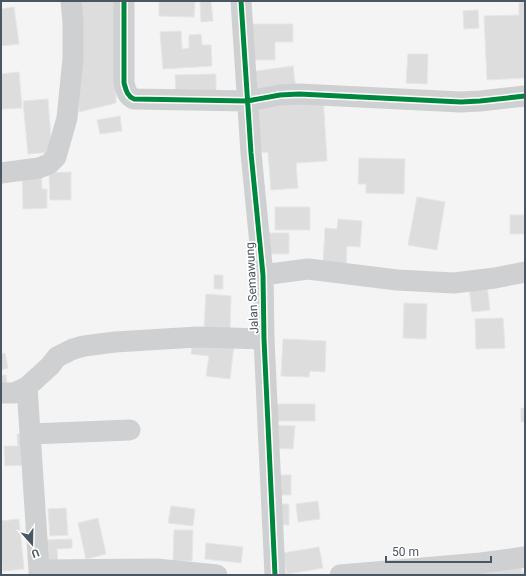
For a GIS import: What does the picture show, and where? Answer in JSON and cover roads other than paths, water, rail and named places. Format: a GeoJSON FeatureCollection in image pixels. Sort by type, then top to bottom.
{"type":"FeatureCollection","features":[{"type":"Feature","properties":{"kind":"street"},"geometry":{"type":"LineString","coordinates":[[1,173],[39,168],[50,164],[56,156],[67,118],[73,58],[73,23],[71,1]]}},
{"type":"Feature","properties":{"kind":"street"},"geometry":{"type":"LineString","coordinates":[[124,1],[124,84],[126,92],[134,99],[247,101],[280,95],[299,94],[461,102],[525,96]]}},
{"type":"Feature","properties":{"kind":"street","name":"Jalan Semawung"},"geometry":{"type":"LineString","coordinates":[[241,1],[251,153],[263,275],[264,339],[274,575]]}},
{"type":"Feature","properties":{"kind":"street"},"geometry":{"type":"LineString","coordinates":[[263,275],[308,270],[397,280],[454,283],[495,278],[525,272]]}},
{"type":"Feature","properties":{"kind":"street"},"geometry":{"type":"LineString","coordinates":[[1,393],[14,393],[28,387],[50,366],[57,357],[72,349],[84,346],[115,342],[197,337],[264,339]]}},
{"type":"Feature","properties":{"kind":"street"},"geometry":{"type":"LineString","coordinates":[[28,387],[39,572],[156,569],[217,575]]}},
{"type":"Feature","properties":{"kind":"street"},"geometry":{"type":"LineString","coordinates":[[30,434],[130,430]]}},
{"type":"Feature","properties":{"kind":"street"},"geometry":{"type":"LineString","coordinates":[[340,575],[481,563],[525,557]]}}]}
